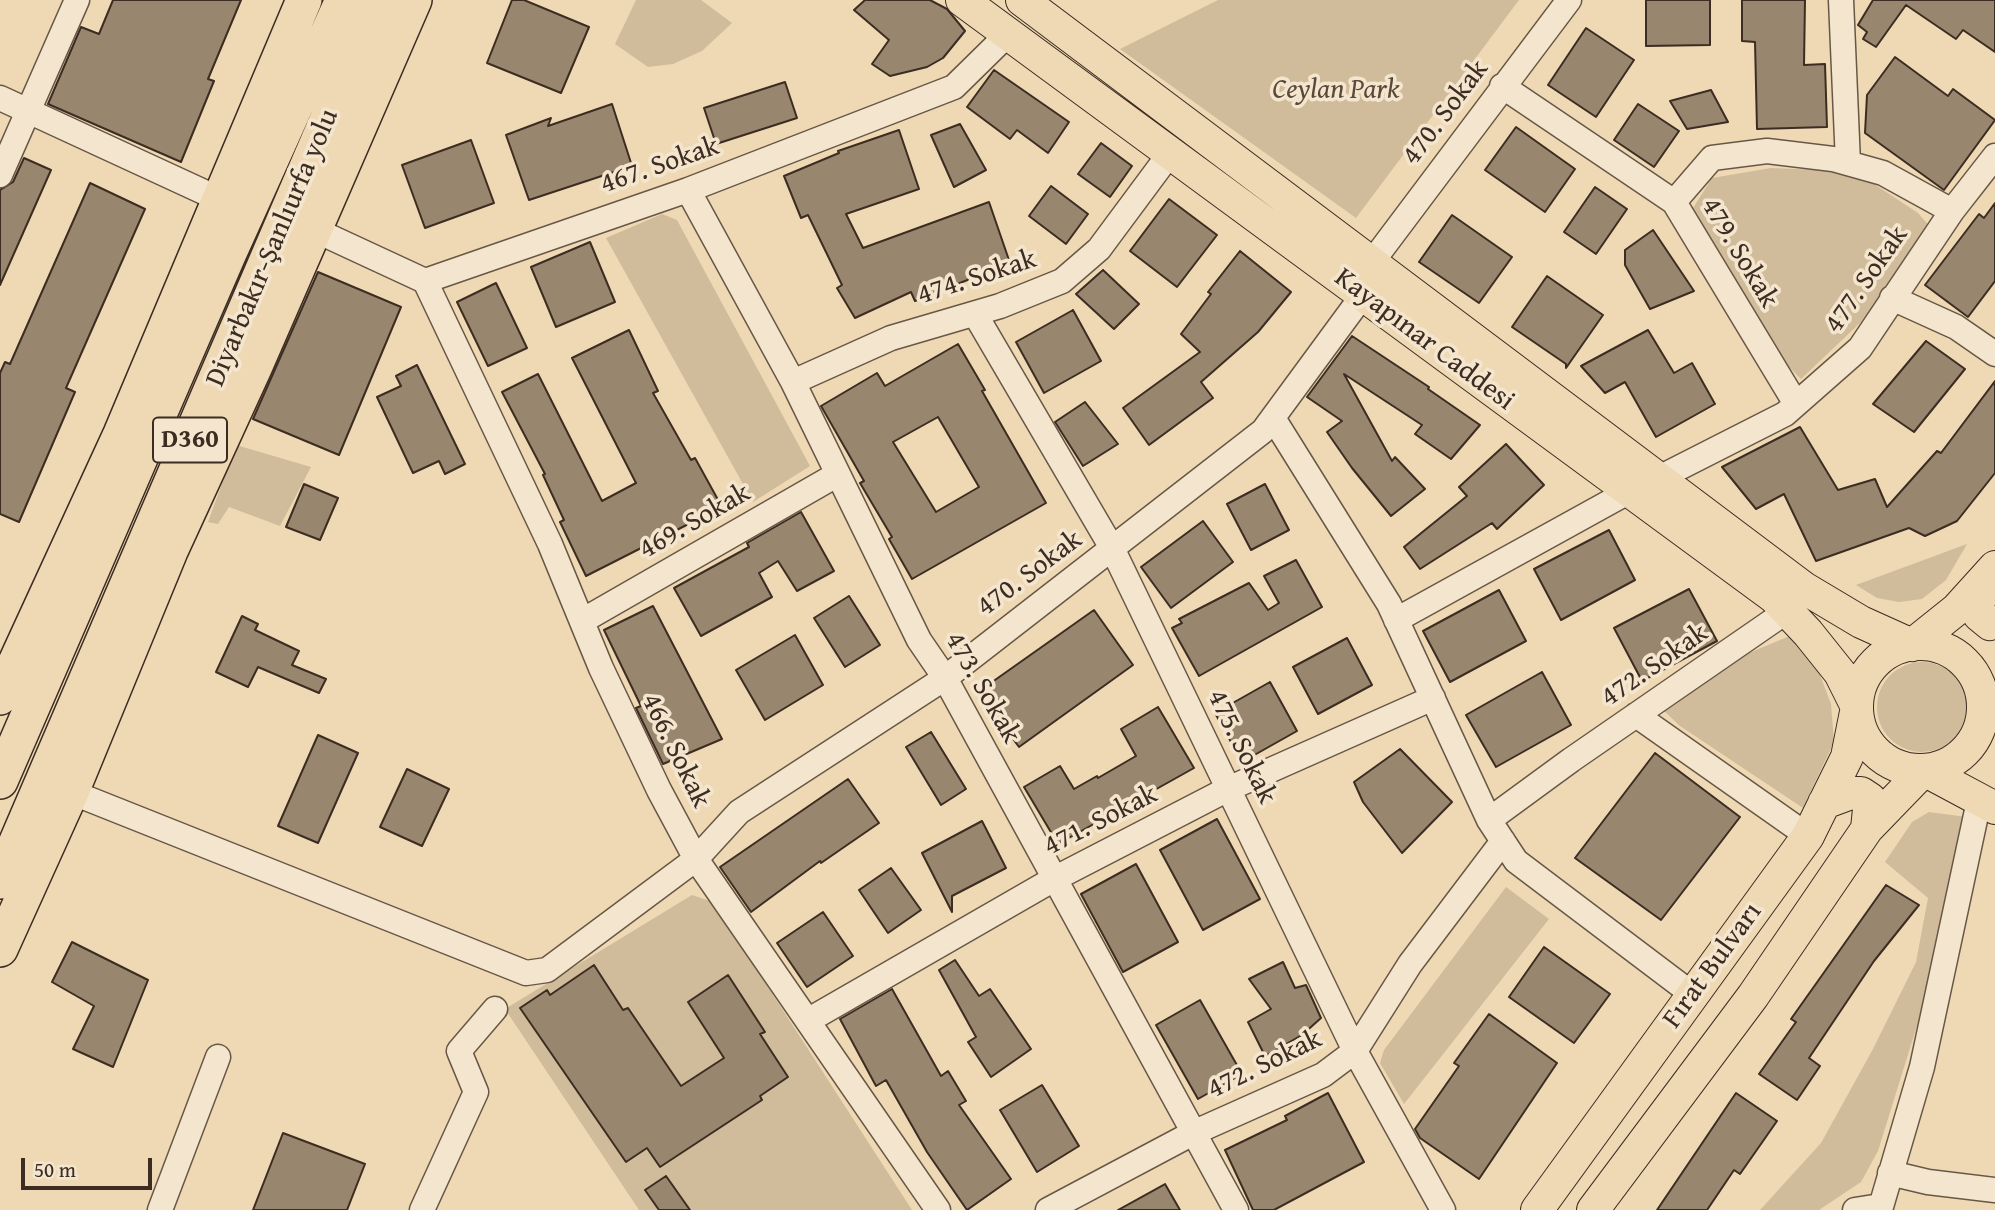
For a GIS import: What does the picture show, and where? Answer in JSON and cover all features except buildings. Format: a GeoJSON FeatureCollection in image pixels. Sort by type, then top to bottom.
{"type":"FeatureCollection","features":[{"type":"Feature","properties":{"kind":"highway"},"geometry":{"type":"LineString","coordinates":[[0,697],[121,434],[304,0]]}},
{"type":"Feature","properties":{"kind":"highway","name":"Diyarbakır-Şanlıurfa yolu"},"geometry":{"type":"LineString","coordinates":[[0,781],[343,0]]}},
{"type":"Feature","properties":{"kind":"highway","name":"Diyarbakır-Şanlıurfa yolu"},"geometry":{"type":"LineString","coordinates":[[0,881],[379,0]]}},
{"type":"Feature","properties":{"kind":"highway"},"geometry":{"type":"LineString","coordinates":[[0,949],[71,792],[170,551],[254,368],[300,258],[316,230],[414,0]]}},
{"type":"Feature","properties":{"kind":"highway"},"geometry":{"type":"LineString","coordinates":[[44,598],[114,518]]}},
{"type":"Feature","properties":{"kind":"highway"},"geometry":{"type":"LineString","coordinates":[[79,699],[170,551]]}},
{"type":"Feature","properties":{"kind":"main road","name":"Kayapınar Caddesi"},"geometry":{"type":"LineString","coordinates":[[962,0],[1774,597],[1840,673],[1857,707]]}},
{"type":"Feature","properties":{"kind":"main road","name":"Kayapınar Caddesi"},"geometry":{"type":"LineString","coordinates":[[1022,0],[1804,588],[1861,622],[1912,645]]}},
{"type":"Feature","properties":{"kind":"main road"},"geometry":{"type":"LineString","coordinates":[[1995,567],[1976,608],[1979,615],[1990,624],[1995,622]]}},
{"type":"Feature","properties":{"kind":"main road"},"geometry":{"type":"LineString","coordinates":[[1912,645],[1957,609],[1995,567]]}},
{"type":"Feature","properties":{"kind":"main road"},"geometry":{"type":"LineString","coordinates":[[1798,622],[1826,641],[1838,643],[1850,634],[1852,626],[1836,605]]}},
{"type":"Feature","properties":{"kind":"main road"},"geometry":{"type":"LineString","coordinates":[[1989,708],[1972,671],[1950,651],[1932,645],[1912,645],[1895,649],[1880,659],[1868,673],[1860,689],[1857,707],[1860,727],[1877,753],[1904,768],[1924,770],[1944,766],[1962,754],[1976,738],[1989,708],[1995,668]]}},
{"type":"Feature","properties":{"kind":"main road","name":"Fırat Bulvarı"},"geometry":{"type":"LineString","coordinates":[[1537,1210],[1808,836],[1847,757],[1857,707]]}},
{"type":"Feature","properties":{"kind":"main road"},"geometry":{"type":"LineString","coordinates":[[1924,770],[1991,798]]}},
{"type":"Feature","properties":{"kind":"main road","name":"Fırat Bulvarı"},"geometry":{"type":"LineString","coordinates":[[1593,1210],[1754,996],[1867,830],[1924,770]]}},
{"type":"Feature","properties":{"kind":"main road"},"geometry":{"type":"LineString","coordinates":[[1824,803],[1851,793],[1861,793],[1870,799],[1867,830]]}},
{"type":"Feature","properties":{"kind":"street"},"geometry":{"type":"LineString","coordinates":[[0,174],[77,0]]}},
{"type":"Feature","properties":{"kind":"street","name":"470. Sokak"},"geometry":{"type":"LineString","coordinates":[[1372,262],[1569,0]]}},
{"type":"Feature","properties":{"kind":"street"},"geometry":{"type":"LineString","coordinates":[[1841,0],[1848,163]]}},
{"type":"Feature","properties":{"kind":"street","name":"467. Sokak"},"geometry":{"type":"LineString","coordinates":[[425,281],[688,190],[954,87],[1009,33]]}},
{"type":"Feature","properties":{"kind":"street","name":"479. Sokak"},"geometry":{"type":"LineString","coordinates":[[1502,86],[1674,202],[1796,404]]}},
{"type":"Feature","properties":{"kind":"street"},"geometry":{"type":"LineString","coordinates":[[0,98],[29,109],[219,199]]}},
{"type":"Feature","properties":{"kind":"street"},"geometry":{"type":"LineString","coordinates":[[1674,202],[1712,158],[1767,151],[1848,163],[1883,173],[1952,211]]}},
{"type":"Feature","properties":{"kind":"street","name":"474. Sokak"},"geometry":{"type":"LineString","coordinates":[[793,382],[891,338],[1024,298],[1062,281],[1099,249],[1171,152]]}},
{"type":"Feature","properties":{"kind":"street","name":"477. Sokak"},"geometry":{"type":"LineString","coordinates":[[1659,478],[1785,414],[1860,348],[1952,211],[1995,156]]}},
{"type":"Feature","properties":{"kind":"street","name":"473. Sokak"},"geometry":{"type":"LineString","coordinates":[[688,190],[793,382],[919,640],[945,678],[1236,1210]]}},
{"type":"Feature","properties":{"kind":"street"},"geometry":{"type":"LineString","coordinates":[[316,230],[425,281]]}},
{"type":"Feature","properties":{"kind":"street","name":"466. Sokak"},"geometry":{"type":"LineString","coordinates":[[425,281],[550,544],[659,790],[696,859],[938,1210]]}},
{"type":"Feature","properties":{"kind":"street","name":"470. Sokak"},"geometry":{"type":"LineString","coordinates":[[71,792],[526,973],[547,970],[696,859],[739,812],[945,678],[1263,431],[1363,295]]}},
{"type":"Feature","properties":{"kind":"street"},"geometry":{"type":"LineString","coordinates":[[1892,298],[1956,327],[1995,354]]}},
{"type":"Feature","properties":{"kind":"street","name":"475. Sokak"},"geometry":{"type":"LineString","coordinates":[[975,314],[1112,548],[1355,1051],[1443,1210]]}},
{"type":"Feature","properties":{"kind":"street"},"geometry":{"type":"LineString","coordinates":[[1273,418],[1396,620],[1489,820],[1516,861],[1692,994]]}},
{"type":"Feature","properties":{"kind":"street","name":"469. Sokak"},"geometry":{"type":"LineString","coordinates":[[582,621],[838,474]]}},
{"type":"Feature","properties":{"kind":"street"},"geometry":{"type":"LineString","coordinates":[[1396,620],[1628,492]]}},
{"type":"Feature","properties":{"kind":"street","name":"472. Sokak"},"geometry":{"type":"LineString","coordinates":[[1489,820],[1636,715],[1798,622]]}},
{"type":"Feature","properties":{"kind":"street","name":"471. Sokak"},"geometry":{"type":"LineString","coordinates":[[809,1020],[1054,878],[1228,789],[1433,698]]}},
{"type":"Feature","properties":{"kind":"street"},"geometry":{"type":"LineString","coordinates":[[1636,715],[1808,836]]}},
{"type":"Feature","properties":{"kind":"street"},"geometry":{"type":"LineString","coordinates":[[1855,1210],[1880,1208],[1922,1067],[1991,798]]}},
{"type":"Feature","properties":{"kind":"street","name":"472. Sokak"},"geometry":{"type":"LineString","coordinates":[[1048,1210],[1193,1133],[1323,1075],[1355,1051],[1410,964],[1503,841]]}},
{"type":"Feature","properties":{"kind":"street"},"geometry":{"type":"LineString","coordinates":[[422,1210],[476,1091],[459,1051],[495,1009]]}},
{"type":"Feature","properties":{"kind":"street"},"geometry":{"type":"LineString","coordinates":[[160,1210],[218,1056]]}},
{"type":"Feature","properties":{"kind":"street"},"geometry":{"type":"LineString","coordinates":[[1890,1173],[1928,1182],[1995,1190]]}},
{"type":"Feature","properties":{"kind":"green space"},"geometry":{"type":"Polygon","coordinates":[[[636,0],[701,0],[732,23],[702,51],[673,64],[648,67],[615,44],[636,0]]]}},
{"type":"Feature","properties":{"kind":"green space","name":"Ceylan Park"},"geometry":{"type":"Polygon","coordinates":[[[1218,0],[1519,0],[1356,218],[1120,49],[1218,0]]]}},
{"type":"Feature","properties":{"kind":"green space"},"geometry":{"type":"Polygon","coordinates":[[[1771,168],[1822,170],[1874,184],[1918,213],[1932,229],[1861,322],[1801,379],[1780,358],[1693,208],[1712,178],[1771,168]]]}},
{"type":"Feature","properties":{"kind":"green space"},"geometry":{"type":"Polygon","coordinates":[[[662,214],[677,220],[810,466],[753,502],[606,238],[662,214]]]}},
{"type":"Feature","properties":{"kind":"green space"},"geometry":{"type":"Polygon","coordinates":[[[236,445],[311,467],[280,526],[229,507],[218,524],[208,522],[236,445]]]}},
{"type":"Feature","properties":{"kind":"green space"},"geometry":{"type":"Polygon","coordinates":[[[1967,544],[1946,580],[1922,599],[1899,602],[1877,598],[1856,585],[1967,544]]]}},
{"type":"Feature","properties":{"kind":"green space"},"geometry":{"type":"Polygon","coordinates":[[[1792,635],[1814,659],[1831,704],[1834,742],[1803,808],[1680,726],[1664,711],[1749,653],[1792,635]]]}},
{"type":"Feature","properties":{"kind":"green space"},"geometry":{"type":"Polygon","coordinates":[[[1922,662],[1939,665],[1954,675],[1964,690],[1967,707],[1964,724],[1954,739],[1939,749],[1922,752],[1905,749],[1890,739],[1880,724],[1877,707],[1880,690],[1890,675],[1905,665],[1922,662]]]}},
{"type":"Feature","properties":{"kind":"green space"},"geometry":{"type":"Polygon","coordinates":[[[1929,812],[1967,817],[1933,974],[1878,1151],[1861,1182],[1819,1210],[1760,1210],[1821,1143],[1873,1049],[1916,962],[1928,898],[1885,862],[1912,822],[1929,812]]]}},
{"type":"Feature","properties":{"kind":"green space"},"geometry":{"type":"Polygon","coordinates":[[[1506,887],[1549,919],[1404,1104],[1380,1063],[1384,1050],[1506,887]]]}},
{"type":"Feature","properties":{"kind":"green space"},"geometry":{"type":"Polygon","coordinates":[[[692,895],[713,902],[912,1210],[639,1210],[505,1009],[692,895]]]}}]}
